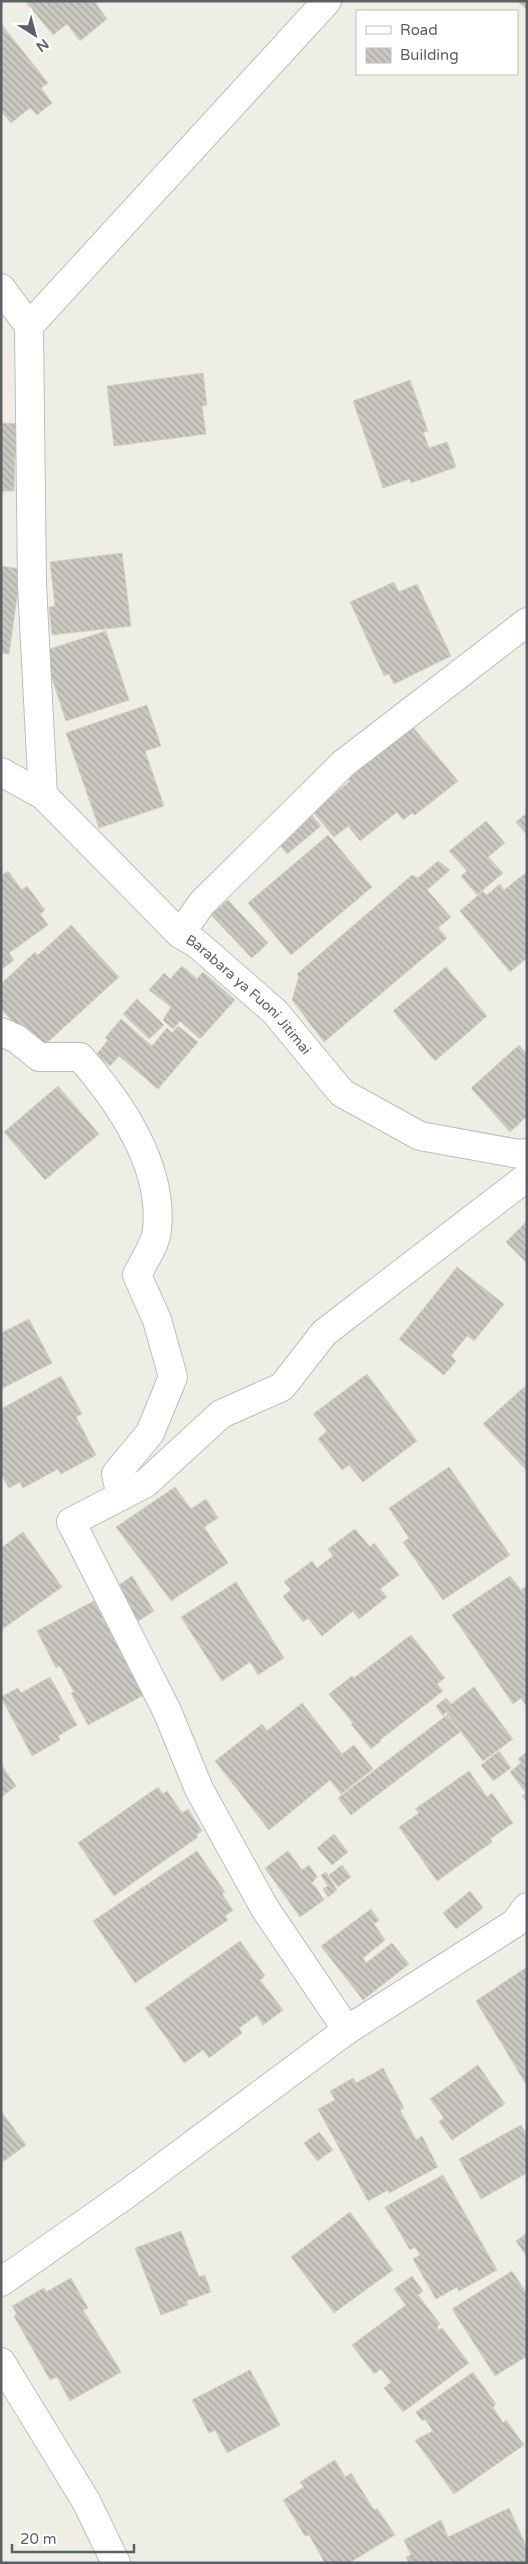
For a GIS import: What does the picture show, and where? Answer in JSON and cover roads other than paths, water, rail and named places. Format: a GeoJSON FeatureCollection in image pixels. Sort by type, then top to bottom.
{"type":"FeatureCollection","features":[{"type":"Feature","properties":{"kind":"street"},"geometry":{"type":"LineString","coordinates":[[29,326],[327,1]]}},
{"type":"Feature","properties":{"kind":"street"},"geometry":{"type":"LineString","coordinates":[[1,288],[29,326],[32,585],[43,795]]}},
{"type":"Feature","properties":{"kind":"street"},"geometry":{"type":"LineString","coordinates":[[180,934],[209,896],[344,763],[527,622]]}},
{"type":"Feature","properties":{"kind":"street","name":"Barabara ya Fuoni Jitimai"},"geometry":{"type":"LineString","coordinates":[[1,772],[43,795],[180,934],[196,943],[275,1012],[342,1093],[420,1136],[519,1154],[527,1152]]}},
{"type":"Feature","properties":{"kind":"street"},"geometry":{"type":"LineString","coordinates":[[1,1032],[17,1039],[39,1057],[80,1057],[98,1077],[134,1128],[155,1188],[158,1231],[137,1275],[157,1320],[173,1377],[150,1434],[116,1474],[121,1496]]}},
{"type":"Feature","properties":{"kind":"street"},"geometry":{"type":"LineString","coordinates":[[347,2030],[264,1907],[199,1789],[167,1711],[71,1522],[146,1483],[221,1414],[282,1387],[324,1333],[527,1177]]}},
{"type":"Feature","properties":{"kind":"street"},"geometry":{"type":"LineString","coordinates":[[1,2282],[128,2193],[347,2030],[523,1924]]}},
{"type":"Feature","properties":{"kind":"street"},"geometry":{"type":"LineString","coordinates":[[1,2362],[86,2501],[116,2563]]}}]}
